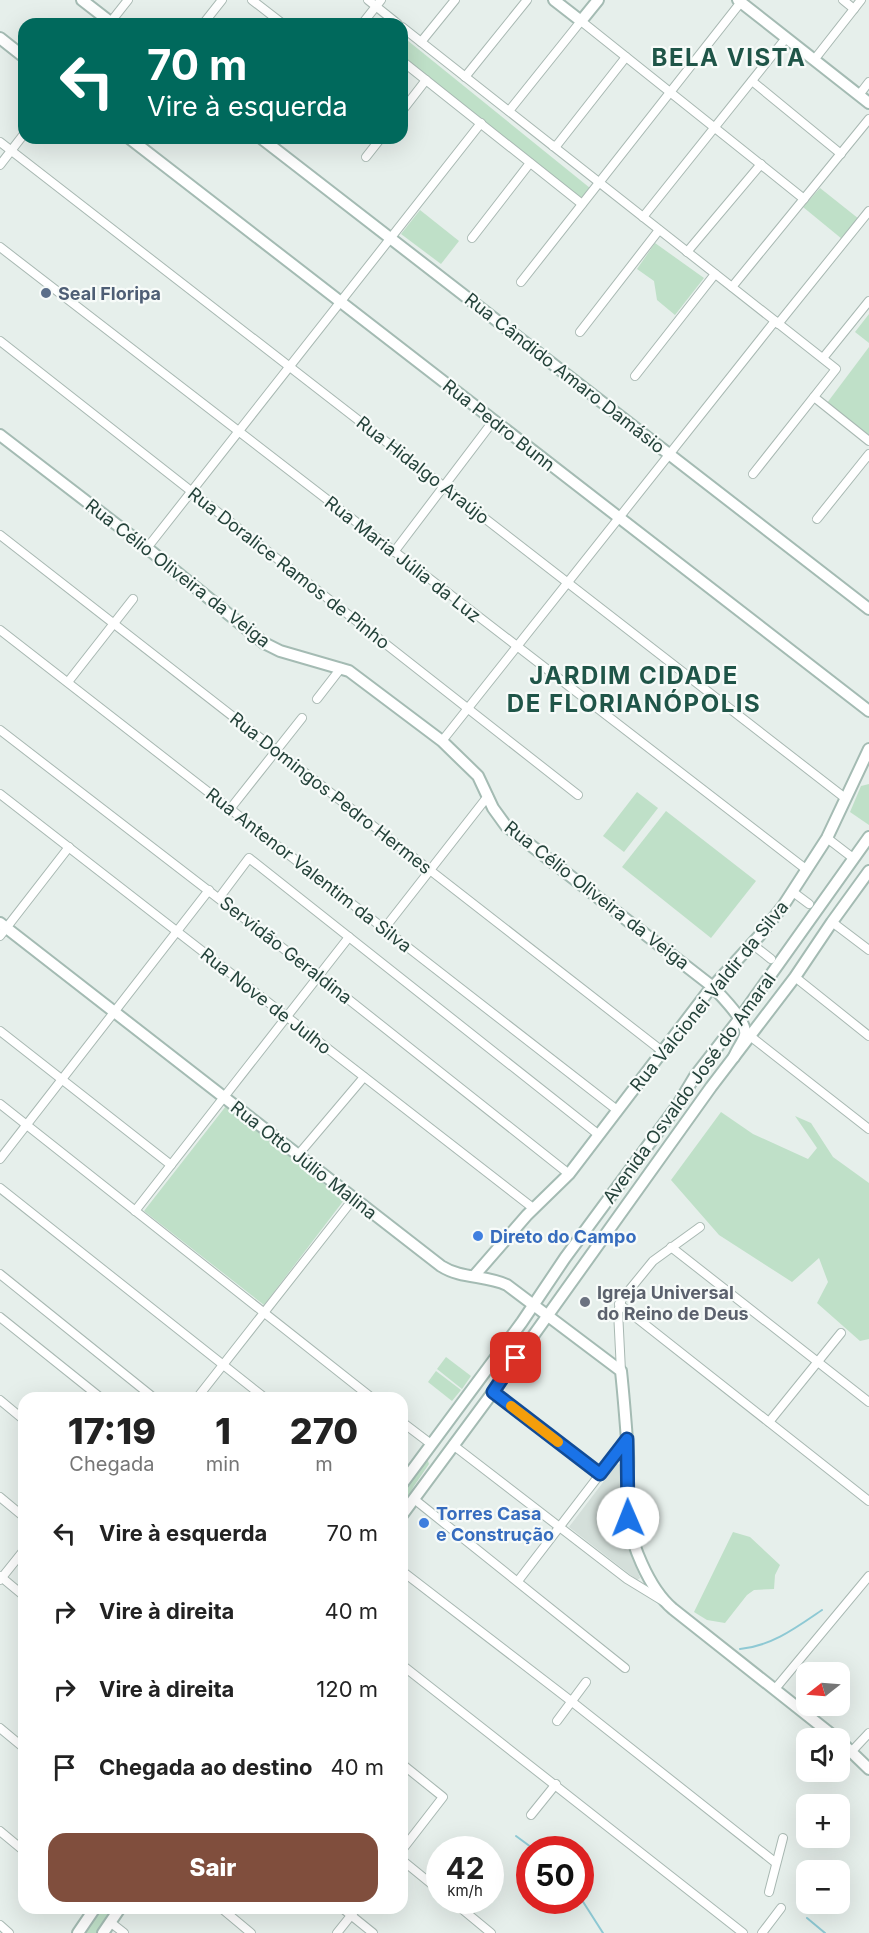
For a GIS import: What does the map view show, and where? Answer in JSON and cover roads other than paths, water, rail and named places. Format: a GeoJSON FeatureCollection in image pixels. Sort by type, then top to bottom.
{"type":"FeatureCollection","features":[{"type":"Feature","properties":{"kind":"main road"},"geometry":{"type":"LineString","coordinates":[[82,0],[105,18]]}},
{"type":"Feature","properties":{"kind":"main road"},"geometry":{"type":"LineString","coordinates":[[554,0],[581,21],[598,0]]}},
{"type":"Feature","properties":{"kind":"main road"},"geometry":{"type":"LineString","coordinates":[[740,1],[869,103]]}},
{"type":"Feature","properties":{"kind":"main road"},"geometry":{"type":"LineString","coordinates":[[0,38],[18,52]]}},
{"type":"Feature","properties":{"kind":"main road","name":"Rua Pedro Bunn"},"geometry":{"type":"LineString","coordinates":[[137,144],[869,711]]}},
{"type":"Feature","properties":{"kind":"main road","name":"Rua Cândido Amaro Damásio"},"geometry":{"type":"LineString","coordinates":[[269,144],[869,609]]}},
{"type":"Feature","properties":{"kind":"main road","name":"Rua Célio Oliveira da Veiga"},"geometry":{"type":"LineString","coordinates":[[0,435],[271,647],[341,668],[356,676],[442,741],[478,776],[496,814],[506,826],[713,987],[740,1018]]}},
{"type":"Feature","properties":{"kind":"main road","name":"Rua Valcionei Valdir da Silva"},"geometry":{"type":"LineString","coordinates":[[474,1276],[533,1208],[569,1174],[662,1051],[793,892],[827,838],[869,749]]}},
{"type":"Feature","properties":{"kind":"main road","name":"Avenida Osvaldo José do Amaral"},"geometry":{"type":"LineString","coordinates":[[408,1476],[869,837]]}},
{"type":"Feature","properties":{"kind":"main road","name":"Avenida Osvaldo José do Amaral"},"geometry":{"type":"LineString","coordinates":[[408,1507],[734,1057],[795,978],[869,871]]}},
{"type":"Feature","properties":{"kind":"main road","name":"Rua Otto Júlio Malina"},"geometry":{"type":"LineString","coordinates":[[2,929],[114,1012],[441,1266],[459,1274],[497,1280],[549,1314],[621,1371]]}},
{"type":"Feature","properties":{"kind":"main road"},"geometry":{"type":"LineString","coordinates":[[795,978],[812,944],[807,936],[796,940]]}},
{"type":"Feature","properties":{"kind":"main road"},"geometry":{"type":"LineString","coordinates":[[734,1057],[745,1035],[740,1018]]}},
{"type":"Feature","properties":{"kind":"main road"},"geometry":{"type":"LineString","coordinates":[[669,1147],[660,1146],[657,1143],[674,1117],[677,1106]]}},
{"type":"Feature","properties":{"kind":"main road"},"geometry":{"type":"LineString","coordinates":[[621,1371],[627,1439],[627,1508],[630,1528],[648,1574],[663,1601],[824,1728]]}},
{"type":"Feature","properties":{"kind":"main road"},"geometry":{"type":"LineString","coordinates":[[414,1499],[438,1458],[431,1444]]}},
{"type":"Feature","properties":{"kind":"main road"},"geometry":{"type":"LineString","coordinates":[[852,1751],[869,1768]]}},
{"type":"Feature","properties":{"kind":"main road"},"geometry":{"type":"LineString","coordinates":[[78,1933],[90,1914]]}},
{"type":"Feature","properties":{"kind":"main road"},"geometry":{"type":"LineString","coordinates":[[104,1933],[116,1914]]}},
{"type":"Feature","properties":{"kind":"street"},"geometry":{"type":"LineString","coordinates":[[115,18],[128,0]]}},
{"type":"Feature","properties":{"kind":"street"},"geometry":{"type":"LineString","coordinates":[[208,18],[222,0]]}},
{"type":"Feature","properties":{"kind":"street"},"geometry":{"type":"LineString","coordinates":[[252,0],[275,18]]}},
{"type":"Feature","properties":{"kind":"street"},"geometry":{"type":"LineString","coordinates":[[368,0],[378,3],[391,18]]}},
{"type":"Feature","properties":{"kind":"street"},"geometry":{"type":"LineString","coordinates":[[421,42],[454,0]]}},
{"type":"Feature","properties":{"kind":"street"},"geometry":{"type":"LineString","coordinates":[[465,76],[527,0]]}},
{"type":"Feature","properties":{"kind":"street"},"geometry":{"type":"LineString","coordinates":[[843,0],[854,9]]}},
{"type":"Feature","properties":{"kind":"street"},"geometry":{"type":"LineString","coordinates":[[814,60],[861,0]]}},
{"type":"Feature","properties":{"kind":"street"},"geometry":{"type":"LineString","coordinates":[[521,282],[740,1]]}},
{"type":"Feature","properties":{"kind":"street"},"geometry":{"type":"LineString","coordinates":[[367,18],[378,3]]}},
{"type":"Feature","properties":{"kind":"street"},"geometry":{"type":"LineString","coordinates":[[509,111],[581,21],[804,199]]}},
{"type":"Feature","properties":{"kind":"street"},"geometry":{"type":"LineString","coordinates":[[408,32],[836,369],[753,474]]}},
{"type":"Feature","properties":{"kind":"street"},"geometry":{"type":"LineString","coordinates":[[643,217],[786,38]]}},
{"type":"Feature","properties":{"kind":"street"},"geometry":{"type":"LineString","coordinates":[[553,146],[557,145],[626,57]]}},
{"type":"Feature","properties":{"kind":"street"},"geometry":{"type":"LineString","coordinates":[[408,66],[582,204]]}},
{"type":"Feature","properties":{"kind":"street"},"geometry":{"type":"LineString","coordinates":[[408,103],[426,80]]}},
{"type":"Feature","properties":{"kind":"street"},"geometry":{"type":"LineString","coordinates":[[752,81],[841,154]]}},
{"type":"Feature","properties":{"kind":"street"},"geometry":{"type":"LineString","coordinates":[[859,95],[869,82]]}},
{"type":"Feature","properties":{"kind":"street"},"geometry":{"type":"LineString","coordinates":[[732,287],[869,119]]}},
{"type":"Feature","properties":{"kind":"street"},"geometry":{"type":"LineString","coordinates":[[147,548],[389,237],[481,123]]}},
{"type":"Feature","properties":{"kind":"street"},"geometry":{"type":"LineString","coordinates":[[0,165],[18,141]]}},
{"type":"Feature","properties":{"kind":"street","name":"Rua Hidalgo Araújo"},"geometry":{"type":"LineString","coordinates":[[0,142],[845,798]]}},
{"type":"Feature","properties":{"kind":"street"},"geometry":{"type":"LineString","coordinates":[[366,157],[376,144]]}},
{"type":"Feature","properties":{"kind":"street"},"geometry":{"type":"LineString","coordinates":[[472,238],[530,163]]}},
{"type":"Feature","properties":{"kind":"street"},"geometry":{"type":"LineString","coordinates":[[687,252],[761,164]]}},
{"type":"Feature","properties":{"kind":"street"},"geometry":{"type":"LineString","coordinates":[[442,741],[670,454],[869,212]]}},
{"type":"Feature","properties":{"kind":"street"},"geometry":{"type":"LineString","coordinates":[[580,332],[659,230]]}},
{"type":"Feature","properties":{"kind":"street","name":"Rua Maria Júlia da Luz"},"geometry":{"type":"LineString","coordinates":[[0,247],[807,870]]}},
{"type":"Feature","properties":{"kind":"street"},"geometry":{"type":"LineString","coordinates":[[635,376],[715,274]]}},
{"type":"Feature","properties":{"kind":"street"},"geometry":{"type":"LineString","coordinates":[[823,358],[869,301]]}},
{"type":"Feature","properties":{"kind":"street","name":"Rua Doralice Ramos de Pinho"},"geometry":{"type":"LineString","coordinates":[[0,341],[578,795]]}},
{"type":"Feature","properties":{"kind":"street"},"geometry":{"type":"LineString","coordinates":[[814,397],[869,441]]}},
{"type":"Feature","properties":{"kind":"street"},"geometry":{"type":"LineString","coordinates":[[394,552],[494,420]]}},
{"type":"Feature","properties":{"kind":"street"},"geometry":{"type":"LineString","coordinates":[[817,519],[869,454]]}},
{"type":"Feature","properties":{"kind":"street","name":"Rua Domingos Pedro Hermes"},"geometry":{"type":"LineString","coordinates":[[0,535],[662,1051]]}},
{"type":"Feature","properties":{"kind":"street"},"geometry":{"type":"LineString","coordinates":[[68,682],[133,599]]}},
{"type":"Feature","properties":{"kind":"street","name":"Rua Antenor Valentim da Silva"},"geometry":{"type":"LineString","coordinates":[[0,630],[617,1110]]}},
{"type":"Feature","properties":{"kind":"street"},"geometry":{"type":"LineString","coordinates":[[317,699],[341,668]]}},
{"type":"Feature","properties":{"kind":"street"},"geometry":{"type":"LineString","coordinates":[[230,809],[302,718]]}},
{"type":"Feature","properties":{"kind":"street","name":"Servidão Geraldina"},"geometry":{"type":"LineString","coordinates":[[0,730],[319,976],[569,1174]]}},
{"type":"Feature","properties":{"kind":"street","name":"Rua Nove de Julho"},"geometry":{"type":"LineString","coordinates":[[0,794],[533,1208]]}},
{"type":"Feature","properties":{"kind":"street"},"geometry":{"type":"LineString","coordinates":[[384,929],[488,796]]}},
{"type":"Feature","properties":{"kind":"street"},"geometry":{"type":"LineString","coordinates":[[827,838],[853,858]]}},
{"type":"Feature","properties":{"kind":"street"},"geometry":{"type":"LineString","coordinates":[[2,929],[69,848]]}},
{"type":"Feature","properties":{"kind":"street"},"geometry":{"type":"LineString","coordinates":[[219,898],[249,858],[599,1135]]}},
{"type":"Feature","properties":{"kind":"street"},"geometry":{"type":"LineString","coordinates":[[0,1159],[208,890]]}},
{"type":"Feature","properties":{"kind":"street"},"geometry":{"type":"LineString","coordinates":[[793,892],[809,904]]}},
{"type":"Feature","properties":{"kind":"street"},"geometry":{"type":"LineString","coordinates":[[832,922],[869,950]]}},
{"type":"Feature","properties":{"kind":"street"},"geometry":{"type":"LineString","coordinates":[[135,1211],[349,937]]}},
{"type":"Feature","properties":{"kind":"street"},"geometry":{"type":"LineString","coordinates":[[752,944],[771,959]]}},
{"type":"Feature","properties":{"kind":"street"},"geometry":{"type":"LineString","coordinates":[[795,978],[869,1036]]}},
{"type":"Feature","properties":{"kind":"street"},"geometry":{"type":"LineString","coordinates":[[0,1031],[171,1165]]}},
{"type":"Feature","properties":{"kind":"street"},"geometry":{"type":"LineString","coordinates":[[750,1036],[869,1129]]}},
{"type":"Feature","properties":{"kind":"street"},"geometry":{"type":"LineString","coordinates":[[298,1155],[364,1077]]}},
{"type":"Feature","properties":{"kind":"street"},"geometry":{"type":"LineString","coordinates":[[0,1104],[364,1392]]}},
{"type":"Feature","properties":{"kind":"street"},"geometry":{"type":"LineString","coordinates":[[0,1188],[258,1392]]}},
{"type":"Feature","properties":{"kind":"street"},"geometry":{"type":"LineString","coordinates":[[202,1392],[354,1198]]}},
{"type":"Feature","properties":{"kind":"street"},"geometry":{"type":"LineString","coordinates":[[621,1371],[619,1304],[646,1268],[700,1227]]}},
{"type":"Feature","properties":{"kind":"street"},"geometry":{"type":"LineString","coordinates":[[672,1247],[869,1402]]}},
{"type":"Feature","properties":{"kind":"street"},"geometry":{"type":"LineString","coordinates":[[0,1275],[146,1392]]}},
{"type":"Feature","properties":{"kind":"street"},"geometry":{"type":"LineString","coordinates":[[619,1304],[869,1501]]}},
{"type":"Feature","properties":{"kind":"street"},"geometry":{"type":"LineString","coordinates":[[0,1317],[94,1392]]}},
{"type":"Feature","properties":{"kind":"street"},"geometry":{"type":"LineString","coordinates":[[768,1422],[840,1333]]}},
{"type":"Feature","properties":{"kind":"street"},"geometry":{"type":"LineString","coordinates":[[493,1392],[600,1474]]}},
{"type":"Feature","properties":{"kind":"street"},"geometry":{"type":"LineString","coordinates":[[0,1400],[18,1415]]}},
{"type":"Feature","properties":{"kind":"street"},"geometry":{"type":"LineString","coordinates":[[408,1427],[431,1444]]}},
{"type":"Feature","properties":{"kind":"street"},"geometry":{"type":"LineString","coordinates":[[518,1581],[627,1439]]}},
{"type":"Feature","properties":{"kind":"street"},"geometry":{"type":"LineString","coordinates":[[453,1445],[633,1584],[663,1601]]}},
{"type":"Feature","properties":{"kind":"street"},"geometry":{"type":"LineString","coordinates":[[0,1497],[18,1512]]}},
{"type":"Feature","properties":{"kind":"street"},"geometry":{"type":"LineString","coordinates":[[414,1499],[626,1668]]}},
{"type":"Feature","properties":{"kind":"street"},"geometry":{"type":"LineString","coordinates":[[18,1557],[1,1578],[18,1591]]}},
{"type":"Feature","properties":{"kind":"street"},"geometry":{"type":"LineString","coordinates":[[408,1576],[572,1701],[776,1863]]}},
{"type":"Feature","properties":{"kind":"street"},"geometry":{"type":"LineString","coordinates":[[775,1689],[869,1576]]}},
{"type":"Feature","properties":{"kind":"street"},"geometry":{"type":"LineString","coordinates":[[408,1670],[743,1933]]}},
{"type":"Feature","properties":{"kind":"street"},"geometry":{"type":"LineString","coordinates":[[557,1721],[586,1682]]}},
{"type":"Feature","properties":{"kind":"street"},"geometry":{"type":"LineString","coordinates":[[0,1728],[18,1743]]}},
{"type":"Feature","properties":{"kind":"street"},"geometry":{"type":"LineString","coordinates":[[852,1751],[869,1733]]}},
{"type":"Feature","properties":{"kind":"street"},"geometry":{"type":"LineString","coordinates":[[408,1769],[444,1797],[408,1842]]}},
{"type":"Feature","properties":{"kind":"street"},"geometry":{"type":"LineString","coordinates":[[531,1815],[556,1784]]}},
{"type":"Feature","properties":{"kind":"street"},"geometry":{"type":"LineString","coordinates":[[0,1831],[18,1846]]}},
{"type":"Feature","properties":{"kind":"street"},"geometry":{"type":"LineString","coordinates":[[769,1892],[783,1838]]}},
{"type":"Feature","properties":{"kind":"street"},"geometry":{"type":"LineString","coordinates":[[408,1865],[426,1880]]}},
{"type":"Feature","properties":{"kind":"street"},"geometry":{"type":"LineString","coordinates":[[762,1933],[781,1908]]}},
{"type":"Feature","properties":{"kind":"street"},"geometry":{"type":"LineString","coordinates":[[228,1914],[251,1933]]}},
{"type":"Feature","properties":{"kind":"street"},"geometry":{"type":"LineString","coordinates":[[468,1914],[491,1933]]}},
{"type":"Feature","properties":{"kind":"street"},"geometry":{"type":"LineString","coordinates":[[337,1933],[351,1915],[373,1933]]}},
{"type":"Feature","properties":{"kind":"street"},"geometry":{"type":"LineString","coordinates":[[110,1922],[124,1933]]}},
{"type":"Feature","properties":{"kind":"street"},"geometry":{"type":"LineString","coordinates":[[0,1925],[9,1933]]}},
{"type":"Feature","properties":{"kind":"waterway"},"geometry":{"type":"LineString","coordinates":[[740,1649],[773,1640],[822,1610]]}},
{"type":"Feature","properties":{"kind":"waterway"},"geometry":{"type":"LineString","coordinates":[[591,1914],[603,1933]]}},
{"type":"Feature","properties":{"kind":"waterway"},"geometry":{"type":"LineString","coordinates":[[807,1918],[825,1933]]}},
{"type":"Feature","properties":{"kind":"place","name":"Seal Floripa"},"geometry":{"type":"Point","coordinates":[46,293]}},
{"type":"Feature","properties":{"kind":"place","name":"Direto do Campo"},"geometry":{"type":"Point","coordinates":[478,1236]}},
{"type":"Feature","properties":{"kind":"place","name":"Igreja Universal do Reino de Deus"},"geometry":{"type":"Point","coordinates":[585,1302]}},
{"type":"Feature","properties":{"kind":"place","name":"Torres Casa e Construção"},"geometry":{"type":"Point","coordinates":[424,1523]}},
{"type":"Feature","properties":{"kind":"district","name":"BELA VISTA"},"geometry":{"type":"Point","coordinates":[729,57]}},
{"type":"Feature","properties":{"kind":"district","name":"JARDIM CIDADE DE FLORIANÓPOLIS"},"geometry":{"type":"Point","coordinates":[634,689]}}]}
